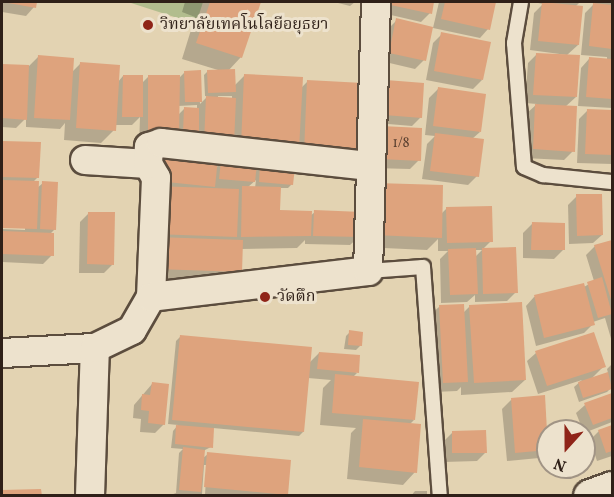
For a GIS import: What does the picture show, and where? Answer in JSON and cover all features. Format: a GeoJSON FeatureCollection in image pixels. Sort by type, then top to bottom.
{"type":"FeatureCollection","features":[{"type":"Feature","properties":{"kind":"main road"},"geometry":{"type":"LineString","coordinates":[[591,495],[612,488]]}},
{"type":"Feature","properties":{"kind":"street"},"geometry":{"type":"LineString","coordinates":[[151,297],[368,271],[376,2]]}},
{"type":"Feature","properties":{"kind":"street"},"geometry":{"type":"LineString","coordinates":[[2,353],[95,348],[132,330],[151,297],[156,178],[148,164],[149,147],[161,143],[370,166]]}},
{"type":"Feature","properties":{"kind":"street"},"geometry":{"type":"LineString","coordinates":[[85,160],[148,164]]}},
{"type":"Feature","properties":{"kind":"street"},"geometry":{"type":"LineString","coordinates":[[90,495],[95,348]]}},
{"type":"Feature","properties":{"kind":"lane"},"geometry":{"type":"LineString","coordinates":[[521,2],[514,43],[524,166],[543,175],[612,182]]}},
{"type":"Feature","properties":{"kind":"lane"},"geometry":{"type":"LineString","coordinates":[[368,271],[423,267],[440,495]]}},
{"type":"Feature","properties":{"kind":"green space"},"geometry":{"type":"Polygon","coordinates":[[[128,2],[203,2],[196,24],[128,2]]]}},
{"type":"Feature","properties":{"kind":"building"},"geometry":{"type":"Polygon","coordinates":[[[3,2],[37,2],[36,8],[3,2]]]}},
{"type":"Feature","properties":{"kind":"building"},"geometry":{"type":"Polygon","coordinates":[[[210,2],[261,2],[242,58],[196,43],[210,2]]]}},
{"type":"Feature","properties":{"kind":"building"},"geometry":{"type":"Polygon","coordinates":[[[387,2],[434,2],[432,14],[386,4],[387,2]]]}},
{"type":"Feature","properties":{"kind":"building"},"geometry":{"type":"Polygon","coordinates":[[[445,2],[496,2],[490,30],[441,19],[445,2]]]}},
{"type":"Feature","properties":{"kind":"building"},"geometry":{"type":"Polygon","coordinates":[[[542,2],[583,6],[579,45],[538,41],[542,2]]]}},
{"type":"Feature","properties":{"kind":"building"},"geometry":{"type":"Polygon","coordinates":[[[593,3],[612,5],[612,49],[589,46],[593,3]]]}},
{"type":"Feature","properties":{"kind":"building"},"geometry":{"type":"Polygon","coordinates":[[[396,18],[433,27],[426,61],[389,53],[396,18]]]}},
{"type":"Feature","properties":{"kind":"building"},"geometry":{"type":"Polygon","coordinates":[[[441,32],[491,42],[483,80],[434,71],[441,32]]]}},
{"type":"Feature","properties":{"kind":"building"},"geometry":{"type":"Polygon","coordinates":[[[536,53],[580,55],[577,97],[533,95],[536,53]]]}},
{"type":"Feature","properties":{"kind":"building"},"geometry":{"type":"Polygon","coordinates":[[[38,55],[74,58],[70,120],[34,118],[38,55]]]}},
{"type":"Feature","properties":{"kind":"building"},"geometry":{"type":"Polygon","coordinates":[[[589,57],[612,59],[612,99],[586,97],[589,57]]]}},
{"type":"Feature","properties":{"kind":"building"},"geometry":{"type":"Polygon","coordinates":[[[80,62],[120,65],[116,131],[76,128],[80,62]]]}},
{"type":"Feature","properties":{"kind":"building"},"geometry":{"type":"Polygon","coordinates":[[[2,64],[29,65],[27,120],[2,118],[2,64]]]}},
{"type":"Feature","properties":{"kind":"building"},"geometry":{"type":"Polygon","coordinates":[[[235,69],[236,92],[208,93],[207,70],[235,69]]]}},
{"type":"Feature","properties":{"kind":"building"},"geometry":{"type":"Polygon","coordinates":[[[201,70],[202,102],[185,102],[184,71],[201,70]]]}},
{"type":"Feature","properties":{"kind":"building"},"geometry":{"type":"Polygon","coordinates":[[[244,74],[303,77],[299,149],[241,146],[244,74]]]}},
{"type":"Feature","properties":{"kind":"building"},"geometry":{"type":"Polygon","coordinates":[[[123,75],[143,75],[143,117],[122,117],[123,75]]]}},
{"type":"Feature","properties":{"kind":"building"},"geometry":{"type":"Polygon","coordinates":[[[148,75],[180,75],[179,138],[148,137],[148,75]]]}},
{"type":"Feature","properties":{"kind":"building"},"geometry":{"type":"Polygon","coordinates":[[[307,80],[363,83],[360,156],[304,153],[307,80]]]}},
{"type":"Feature","properties":{"kind":"building"},"geometry":{"type":"Polygon","coordinates":[[[386,80],[424,83],[422,118],[384,115],[386,80]]]}},
{"type":"Feature","properties":{"kind":"building"},"geometry":{"type":"Polygon","coordinates":[[[438,87],[486,94],[481,132],[433,126],[438,87]]]}},
{"type":"Feature","properties":{"kind":"building"},"geometry":{"type":"Polygon","coordinates":[[[206,96],[236,98],[234,144],[204,143],[206,96]]]}},
{"type":"Feature","properties":{"kind":"building"},"geometry":{"type":"Polygon","coordinates":[[[535,104],[577,106],[575,152],[533,149],[535,104]]]}},
{"type":"Feature","properties":{"kind":"building"},"geometry":{"type":"Polygon","coordinates":[[[184,107],[199,108],[199,133],[183,133],[184,107]]]}},
{"type":"Feature","properties":{"kind":"building"},"geometry":{"type":"Polygon","coordinates":[[[587,109],[612,110],[612,155],[585,154],[587,109]]]}},
{"type":"Feature","properties":{"kind":"building"},"geometry":{"type":"Polygon","coordinates":[[[381,126],[422,128],[421,161],[380,159],[381,126]]]}},
{"type":"Feature","properties":{"kind":"building"},"geometry":{"type":"Polygon","coordinates":[[[435,133],[484,139],[479,177],[430,171],[435,133]]]}},
{"type":"Feature","properties":{"kind":"building"},"geometry":{"type":"Polygon","coordinates":[[[2,141],[41,142],[39,178],[2,177],[2,141]]]}},
{"type":"Feature","properties":{"kind":"building"},"geometry":{"type":"Polygon","coordinates":[[[160,153],[218,158],[215,187],[157,181],[160,153]]]}},
{"type":"Feature","properties":{"kind":"building"},"geometry":{"type":"Polygon","coordinates":[[[221,161],[257,164],[255,182],[219,179],[221,161]]]}},
{"type":"Feature","properties":{"kind":"building"},"geometry":{"type":"Polygon","coordinates":[[[260,163],[295,167],[293,185],[259,182],[260,163]]]}},
{"type":"Feature","properties":{"kind":"building"},"geometry":{"type":"Polygon","coordinates":[[[2,180],[39,181],[37,229],[2,228],[2,180]]]}},
{"type":"Feature","properties":{"kind":"building"},"geometry":{"type":"Polygon","coordinates":[[[42,181],[58,182],[56,230],[40,229],[42,181]]]}},
{"type":"Feature","properties":{"kind":"building"},"geometry":{"type":"Polygon","coordinates":[[[376,183],[443,185],[442,238],[374,235],[376,183]]]}},
{"type":"Feature","properties":{"kind":"building"},"geometry":{"type":"Polygon","coordinates":[[[156,186],[239,189],[237,237],[154,234],[156,186]]]}},
{"type":"Feature","properties":{"kind":"building"},"geometry":{"type":"Polygon","coordinates":[[[242,186],[281,187],[280,210],[312,211],[311,236],[241,237],[242,186]]]}},
{"type":"Feature","properties":{"kind":"building"},"geometry":{"type":"Polygon","coordinates":[[[576,194],[602,194],[603,235],[577,236],[576,194]]]}},
{"type":"Feature","properties":{"kind":"building"},"geometry":{"type":"Polygon","coordinates":[[[492,206],[493,242],[447,243],[446,207],[492,206]]]}},
{"type":"Feature","properties":{"kind":"building"},"geometry":{"type":"Polygon","coordinates":[[[314,210],[362,212],[361,237],[313,236],[314,210]]]}},
{"type":"Feature","properties":{"kind":"building"},"geometry":{"type":"Polygon","coordinates":[[[88,212],[115,212],[114,265],[87,264],[88,212]]]}},
{"type":"Feature","properties":{"kind":"building"},"geometry":{"type":"Polygon","coordinates":[[[532,222],[565,223],[565,250],[531,250],[532,222]]]}},
{"type":"Feature","properties":{"kind":"building"},"geometry":{"type":"Polygon","coordinates":[[[2,231],[54,233],[54,256],[2,254],[2,231]]]}},
{"type":"Feature","properties":{"kind":"building"},"geometry":{"type":"Polygon","coordinates":[[[157,237],[243,240],[242,272],[156,269],[157,237]]]}},
{"type":"Feature","properties":{"kind":"building"},"geometry":{"type":"Polygon","coordinates":[[[612,240],[612,303],[594,245],[612,240]]]}},
{"type":"Feature","properties":{"kind":"building"},"geometry":{"type":"Polygon","coordinates":[[[516,247],[518,293],[483,294],[482,248],[516,247]]]}},
{"type":"Feature","properties":{"kind":"building"},"geometry":{"type":"Polygon","coordinates":[[[476,248],[478,294],[450,295],[448,249],[476,248]]]}},
{"type":"Feature","properties":{"kind":"building"},"geometry":{"type":"Polygon","coordinates":[[[602,277],[612,314],[598,318],[587,282],[602,277]]]}},
{"type":"Feature","properties":{"kind":"building"},"geometry":{"type":"Polygon","coordinates":[[[584,283],[595,325],[544,338],[534,295],[584,283]]]}},
{"type":"Feature","properties":{"kind":"building"},"geometry":{"type":"Polygon","coordinates":[[[522,302],[526,380],[474,383],[469,305],[522,302]]]}},
{"type":"Feature","properties":{"kind":"building"},"geometry":{"type":"Polygon","coordinates":[[[464,304],[468,382],[443,383],[439,305],[464,304]]]}},
{"type":"Feature","properties":{"kind":"building"},"geometry":{"type":"Polygon","coordinates":[[[349,330],[363,332],[362,346],[348,345],[349,330]]]}},
{"type":"Feature","properties":{"kind":"building"},"geometry":{"type":"Polygon","coordinates":[[[594,332],[606,367],[547,386],[535,351],[594,332]]]}},
{"type":"Feature","properties":{"kind":"building"},"geometry":{"type":"Polygon","coordinates":[[[180,335],[312,347],[304,432],[172,420],[180,335]]]}},
{"type":"Feature","properties":{"kind":"building"},"geometry":{"type":"Polygon","coordinates":[[[319,352],[360,355],[359,373],[317,369],[319,352]]]}},
{"type":"Feature","properties":{"kind":"building"},"geometry":{"type":"Polygon","coordinates":[[[608,372],[612,389],[583,398],[578,382],[608,372]]]}},
{"type":"Feature","properties":{"kind":"building"},"geometry":{"type":"Polygon","coordinates":[[[335,374],[419,382],[415,420],[332,413],[335,374]]]}},
{"type":"Feature","properties":{"kind":"building"},"geometry":{"type":"Polygon","coordinates":[[[152,382],[169,384],[165,425],[148,423],[149,411],[141,410],[142,394],[150,395],[152,382]]]}},
{"type":"Feature","properties":{"kind":"building"},"geometry":{"type":"Polygon","coordinates":[[[612,393],[612,418],[596,424],[596,419],[591,419],[584,403],[612,393]]]}},
{"type":"Feature","properties":{"kind":"building"},"geometry":{"type":"Polygon","coordinates":[[[545,395],[546,419],[536,419],[536,451],[515,453],[511,398],[545,395]]]}},
{"type":"Feature","properties":{"kind":"building"},"geometry":{"type":"Polygon","coordinates":[[[363,419],[421,424],[417,473],[359,467],[363,419]]]}},
{"type":"Feature","properties":{"kind":"building"},"geometry":{"type":"Polygon","coordinates":[[[176,425],[214,428],[213,448],[175,444],[176,425]]]}},
{"type":"Feature","properties":{"kind":"building"},"geometry":{"type":"Polygon","coordinates":[[[612,425],[612,451],[606,453],[598,430],[612,425]]]}},
{"type":"Feature","properties":{"kind":"building"},"geometry":{"type":"Polygon","coordinates":[[[486,430],[487,453],[452,453],[452,431],[486,430]]]}},
{"type":"Feature","properties":{"kind":"building"},"geometry":{"type":"Polygon","coordinates":[[[183,447],[205,450],[201,492],[179,490],[183,447]]]}},
{"type":"Feature","properties":{"kind":"building"},"geometry":{"type":"Polygon","coordinates":[[[207,452],[291,460],[288,495],[204,487],[207,452]]]}},
{"type":"Feature","properties":{"kind":"building"},"geometry":{"type":"Polygon","coordinates":[[[41,489],[42,496],[2,496],[2,490],[41,489]]]}},
{"type":"Feature","properties":{"kind":"place","name":"วิทยาลัยเทคโนโลยีอยุธยา"},"geometry":{"type":"Point","coordinates":[148,25]}},
{"type":"Feature","properties":{"kind":"place","name":"วัดตึก"},"geometry":{"type":"Point","coordinates":[265,297]}}]}
